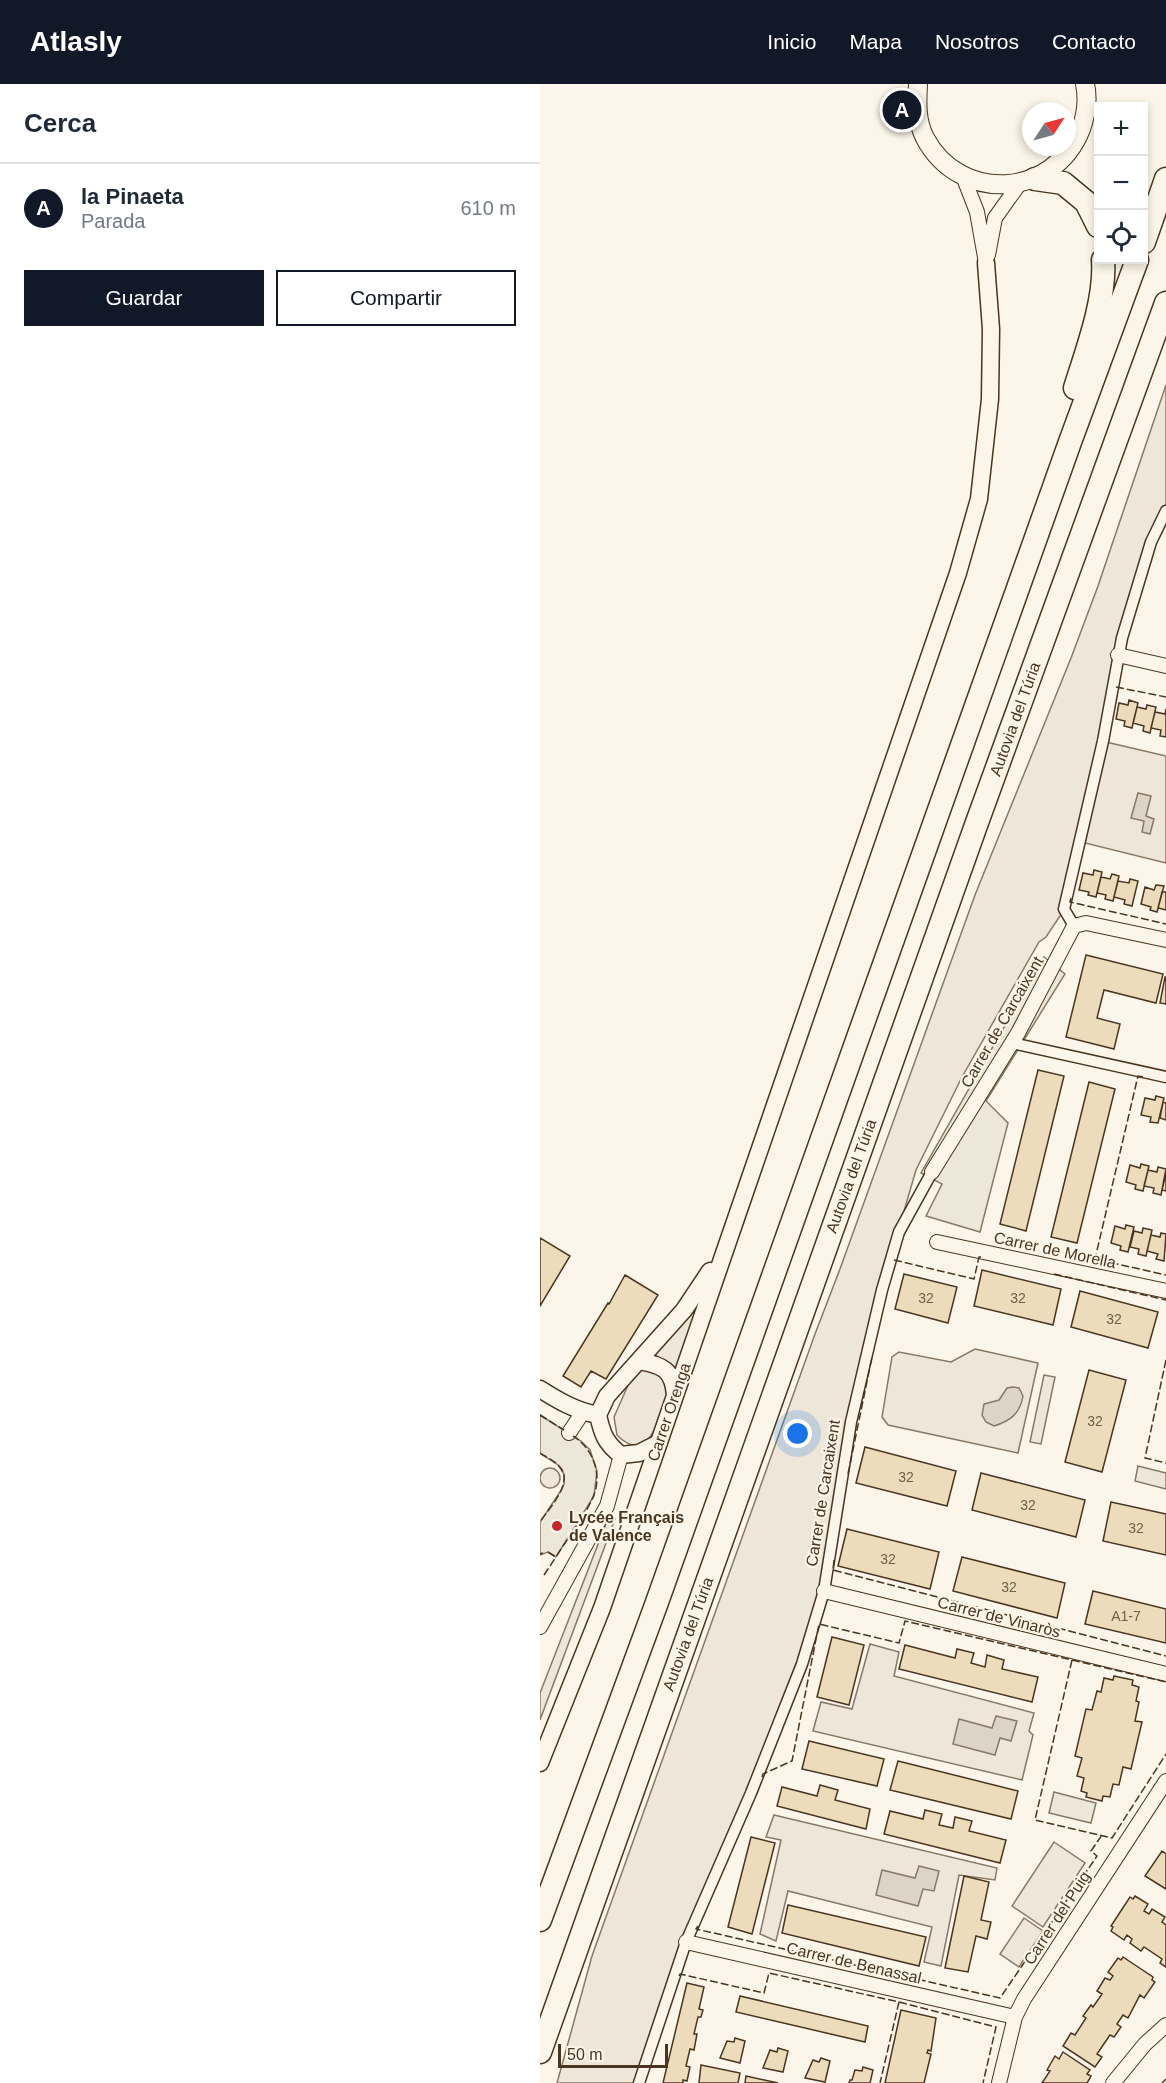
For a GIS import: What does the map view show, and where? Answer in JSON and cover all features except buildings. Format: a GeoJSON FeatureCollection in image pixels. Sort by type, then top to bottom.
{"type":"FeatureCollection","features":[{"type":"Feature","properties":{"kind":"highway"},"geometry":{"type":"LineString","coordinates":[[1148,228],[1166,178]]}},
{"type":"Feature","properties":{"kind":"highway"},"geometry":{"type":"LineString","coordinates":[[1028,181],[1063,183],[1086,202],[1094,218]]}},
{"type":"Feature","properties":{"kind":"highway"},"geometry":{"type":"LineString","coordinates":[[1070,442],[1069,405],[1091,338],[1104,276],[1103,264]]}},
{"type":"Feature","properties":{"kind":"highway"},"geometry":{"type":"LineString","coordinates":[[540,1920],[656,1605],[1136,264]]}},
{"type":"Feature","properties":{"kind":"highway","name":"Autovia del Túria"},"geometry":{"type":"LineString","coordinates":[[540,2052],[955,884],[1166,303]]}},
{"type":"Feature","properties":{"kind":"highway"},"geometry":{"type":"LineString","coordinates":[[1129,406],[1152,374],[1166,339]]}},
{"type":"Feature","properties":{"kind":"main road"},"geometry":{"type":"LineString","coordinates":[[918,84],[917,110],[924,137],[941,160],[963,176],[991,185],[1028,181],[1058,164],[1075,143],[1085,118],[1084,84]]}},
{"type":"Feature","properties":{"kind":"street"},"geometry":{"type":"LineString","coordinates":[[569,1433],[607,1396],[684,1311],[723,1253],[958,573],[979,499],[990,399],[991,329],[986,263],[977,212],[963,176]]}},
{"type":"Feature","properties":{"kind":"street"},"geometry":{"type":"LineString","coordinates":[[986,263],[995,218],[1028,181]]}},
{"type":"Feature","properties":{"kind":"street"},"geometry":{"type":"LineString","coordinates":[[1166,511],[1151,542],[1118,655],[1103,741],[1064,909],[1074,926],[1086,923],[1166,940]]}},
{"type":"Feature","properties":{"kind":"street"},"geometry":{"type":"LineString","coordinates":[[1118,655],[1166,666]]}},
{"type":"Feature","properties":{"kind":"street","name":"Carrer de Carcaixent"},"geometry":{"type":"LineString","coordinates":[[639,2083],[686,1942],[751,1793],[802,1664],[824,1591],[851,1422],[882,1290],[899,1232],[932,1172],[1012,1043],[1074,926]]}},
{"type":"Feature","properties":{"kind":"street"},"geometry":{"type":"LineString","coordinates":[[1012,1043],[1166,1077]]}},
{"type":"Feature","properties":{"kind":"street","name":"Carrer de Morella"},"geometry":{"type":"LineString","coordinates":[[937,1242],[1166,1291]]}},
{"type":"Feature","properties":{"kind":"street","name":"Carrer Orenga"},"geometry":{"type":"LineString","coordinates":[[540,1763],[602,1608],[723,1253]]}},
{"type":"Feature","properties":{"kind":"street"},"geometry":{"type":"LineString","coordinates":[[639,1361],[666,1370],[674,1380],[675,1395]]}},
{"type":"Feature","properties":{"kind":"street"},"geometry":{"type":"LineString","coordinates":[[540,1389],[563,1403],[590,1413],[602,1429],[609,1446],[621,1455],[639,1454],[659,1443]]}},
{"type":"Feature","properties":{"kind":"street","name":"Carrer Orenga"},"geometry":{"type":"LineString","coordinates":[[540,1627],[607,1506],[621,1455]]}},
{"type":"Feature","properties":{"kind":"street","name":"Carrer de Vinaròs"},"geometry":{"type":"LineString","coordinates":[[824,1591],[1166,1674]]}},
{"type":"Feature","properties":{"kind":"street","name":"Carrer del Puig"},"geometry":{"type":"LineString","coordinates":[[999,2083],[1015,2017],[1024,1999],[1166,1781]]}},
{"type":"Feature","properties":{"kind":"street","name":"Carrer de Benassal"},"geometry":{"type":"LineString","coordinates":[[686,1942],[981,2002],[1015,2017]]}},
{"type":"Feature","properties":{"kind":"street"},"geometry":{"type":"LineString","coordinates":[[1113,2083],[1145,2044],[1166,2025]]}},
{"type":"Feature","properties":{"kind":"shaded area"},"geometry":{"type":"Polygon","coordinates":[[[1166,385],[1166,513],[1120,638],[1070,901],[1046,937],[1039,942],[962,1077],[916,1170],[890,1259],[860,1402],[827,1585],[694,1929],[638,2083],[557,2083],[592,1956],[815,1334],[975,895],[1098,586],[1166,385]]]}},
{"type":"Feature","properties":{"kind":"shaded area"},"geometry":{"type":"Polygon","coordinates":[[[1106,742],[1166,756],[1166,863],[1085,843],[1106,742]]]}},
{"type":"Feature","properties":{"kind":"shaded area"},"geometry":{"type":"Polygon","coordinates":[[[1138,793],[1151,796],[1146,816],[1154,819],[1150,834],[1142,832],[1144,821],[1131,818],[1138,793]]]}},
{"type":"Feature","properties":{"kind":"shaded area"},"geometry":{"type":"Polygon","coordinates":[[[1044,957],[1065,974],[986,1101],[1008,1123],[980,1232],[926,1216],[942,1184],[921,1173],[1044,957]]]}},
{"type":"Feature","properties":{"kind":"shaded area"},"geometry":{"type":"Polygon","coordinates":[[[704,1290],[675,1370],[653,1354],[704,1290]]]}},
{"type":"Feature","properties":{"kind":"shaded area"},"geometry":{"type":"Polygon","coordinates":[[[975,1349],[1038,1363],[1018,1453],[888,1425],[882,1417],[892,1357],[899,1352],[951,1362],[975,1349]]]}},
{"type":"Feature","properties":{"kind":"shaded area"},"geometry":{"type":"Polygon","coordinates":[[[639,1369],[655,1370],[670,1388],[653,1433],[646,1441],[638,1445],[628,1444],[617,1435],[614,1417],[633,1374],[639,1369]]]}},
{"type":"Feature","properties":{"kind":"shaded area"},"geometry":{"type":"Polygon","coordinates":[[[1044,1375],[1055,1377],[1041,1444],[1030,1442],[1044,1375]]]}},
{"type":"Feature","properties":{"kind":"shaded area"},"geometry":{"type":"Polygon","coordinates":[[[1007,1388],[1019,1388],[1023,1396],[1017,1412],[1005,1422],[994,1426],[986,1422],[982,1415],[984,1404],[999,1400],[1007,1388]]]}},
{"type":"Feature","properties":{"kind":"shaded area","name":"Lycée Français de Valence"},"geometry":{"type":"Polygon","coordinates":[[[540,1415],[581,1441],[590,1450],[597,1471],[594,1496],[556,1557],[548,1552],[540,1555],[540,1522],[562,1489],[564,1474],[558,1465],[540,1453],[540,1415]]]}},
{"type":"Feature","properties":{"kind":"shaded area"},"geometry":{"type":"Polygon","coordinates":[[[1138,1466],[1166,1473],[1166,1489],[1135,1481],[1138,1466]]]}},
{"type":"Feature","properties":{"kind":"shaded area"},"geometry":{"type":"Polygon","coordinates":[[[550,1468],[557,1471],[560,1478],[557,1485],[550,1488],[543,1485],[540,1478],[543,1471],[550,1468]]]}},
{"type":"Feature","properties":{"kind":"shaded area"},"geometry":{"type":"Polygon","coordinates":[[[611,1511],[615,1519],[540,1720],[540,1693],[611,1511]]]}},
{"type":"Feature","properties":{"kind":"shaded area"},"geometry":{"type":"Polygon","coordinates":[[[870,1644],[899,1652],[894,1676],[1034,1713],[1029,1731],[1033,1735],[1022,1780],[813,1731],[821,1702],[852,1709],[870,1644]]]}},
{"type":"Feature","properties":{"kind":"shaded area"},"geometry":{"type":"Polygon","coordinates":[[[996,1716],[1017,1721],[1011,1741],[1000,1738],[995,1755],[953,1744],[959,1719],[992,1728],[996,1716]]]}},
{"type":"Feature","properties":{"kind":"shaded area"},"geometry":{"type":"Polygon","coordinates":[[[1054,1792],[1096,1803],[1091,1823],[1049,1813],[1054,1792]]]}},
{"type":"Feature","properties":{"kind":"shaded area"},"geometry":{"type":"Polygon","coordinates":[[[774,1815],[997,1868],[995,1880],[959,1875],[941,1966],[924,1962],[932,1927],[788,1891],[776,1941],[760,1934],[781,1840],[766,1837],[774,1815]]]}},
{"type":"Feature","properties":{"kind":"shaded area"},"geometry":{"type":"Polygon","coordinates":[[[1054,1842],[1085,1863],[1043,1927],[1012,1906],[1054,1842]]]}},
{"type":"Feature","properties":{"kind":"shaded area"},"geometry":{"type":"Polygon","coordinates":[[[919,1866],[939,1871],[934,1891],[923,1889],[918,1906],[876,1895],[882,1870],[915,1878],[919,1866]]]}},
{"type":"Feature","properties":{"kind":"shaded area"},"geometry":{"type":"Polygon","coordinates":[[[1024,1918],[1043,1931],[1019,1967],[1000,1954],[1024,1918]]]}},
{"type":"Feature","properties":{"kind":"fence"},"geometry":{"type":"LineString","coordinates":[[1116,687],[1166,697]]}},
{"type":"Feature","properties":{"kind":"fence"},"geometry":{"type":"LineString","coordinates":[[1071,898],[1070,902],[1166,924]]}},
{"type":"Feature","properties":{"kind":"fence"},"geometry":{"type":"LineString","coordinates":[[1143,1077],[1138,1076],[1095,1259],[1166,1275]]}},
{"type":"Feature","properties":{"kind":"fence"},"geometry":{"type":"LineString","coordinates":[[894,1260],[974,1279],[979,1257],[981,1257]]}},
{"type":"Feature","properties":{"kind":"fence"},"geometry":{"type":"LineString","coordinates":[[1054,1274],[1166,1300]]}},
{"type":"Feature","properties":{"kind":"fence"},"geometry":{"type":"LineString","coordinates":[[848,1474],[872,1357]]}},
{"type":"Feature","properties":{"kind":"fence"},"geometry":{"type":"LineString","coordinates":[[1166,1360],[1145,1458],[1166,1463]]}},
{"type":"Feature","properties":{"kind":"fence"},"geometry":{"type":"LineString","coordinates":[[540,1415],[564,1430]]}},
{"type":"Feature","properties":{"kind":"fence"},"geometry":{"type":"LineString","coordinates":[[548,1552],[556,1557],[585,1512],[596,1489],[596,1471],[591,1455],[573,1436]]}},
{"type":"Feature","properties":{"kind":"fence"},"geometry":{"type":"LineString","coordinates":[[540,1453],[553,1461],[564,1473],[559,1495],[540,1522]]}},
{"type":"Feature","properties":{"kind":"fence"},"geometry":{"type":"LineString","coordinates":[[544,1575],[556,1557]]}},
{"type":"Feature","properties":{"kind":"fence"},"geometry":{"type":"LineString","coordinates":[[834,1560],[833,1570],[1166,1656]]}},
{"type":"Feature","properties":{"kind":"fence"},"geometry":{"type":"LineString","coordinates":[[762,1777],[763,1774],[792,1761],[819,1624],[899,1643],[905,1621],[1166,1682]]}},
{"type":"Feature","properties":{"kind":"fence"},"geometry":{"type":"LineString","coordinates":[[1072,1660],[1035,1820],[1112,1838],[1166,1754]]}},
{"type":"Feature","properties":{"kind":"fence"},"geometry":{"type":"LineString","coordinates":[[698,1926],[696,1929],[1000,1998],[1097,1856],[1091,1851],[1102,1835]]}},
{"type":"Feature","properties":{"kind":"fence"},"geometry":{"type":"LineString","coordinates":[[679,1976],[680,1974],[764,1993],[769,1973],[899,2002],[880,2083]]}},
{"type":"Feature","properties":{"kind":"fence"},"geometry":{"type":"LineString","coordinates":[[899,2002],[996,2027],[983,2083]]}},
{"type":"Feature","properties":{"kind":"fence"},"geometry":{"type":"LineString","coordinates":[[1162,2083],[1166,2079]]}},
{"type":"Feature","properties":{"kind":"place","name":"la Pinaeta"},"geometry":{"type":"Point","coordinates":[902,110]}},
{"type":"Feature","properties":{"kind":"place","name":"Lycée Français de Valence"},"geometry":{"type":"Point","coordinates":[557,1526]}}]}
